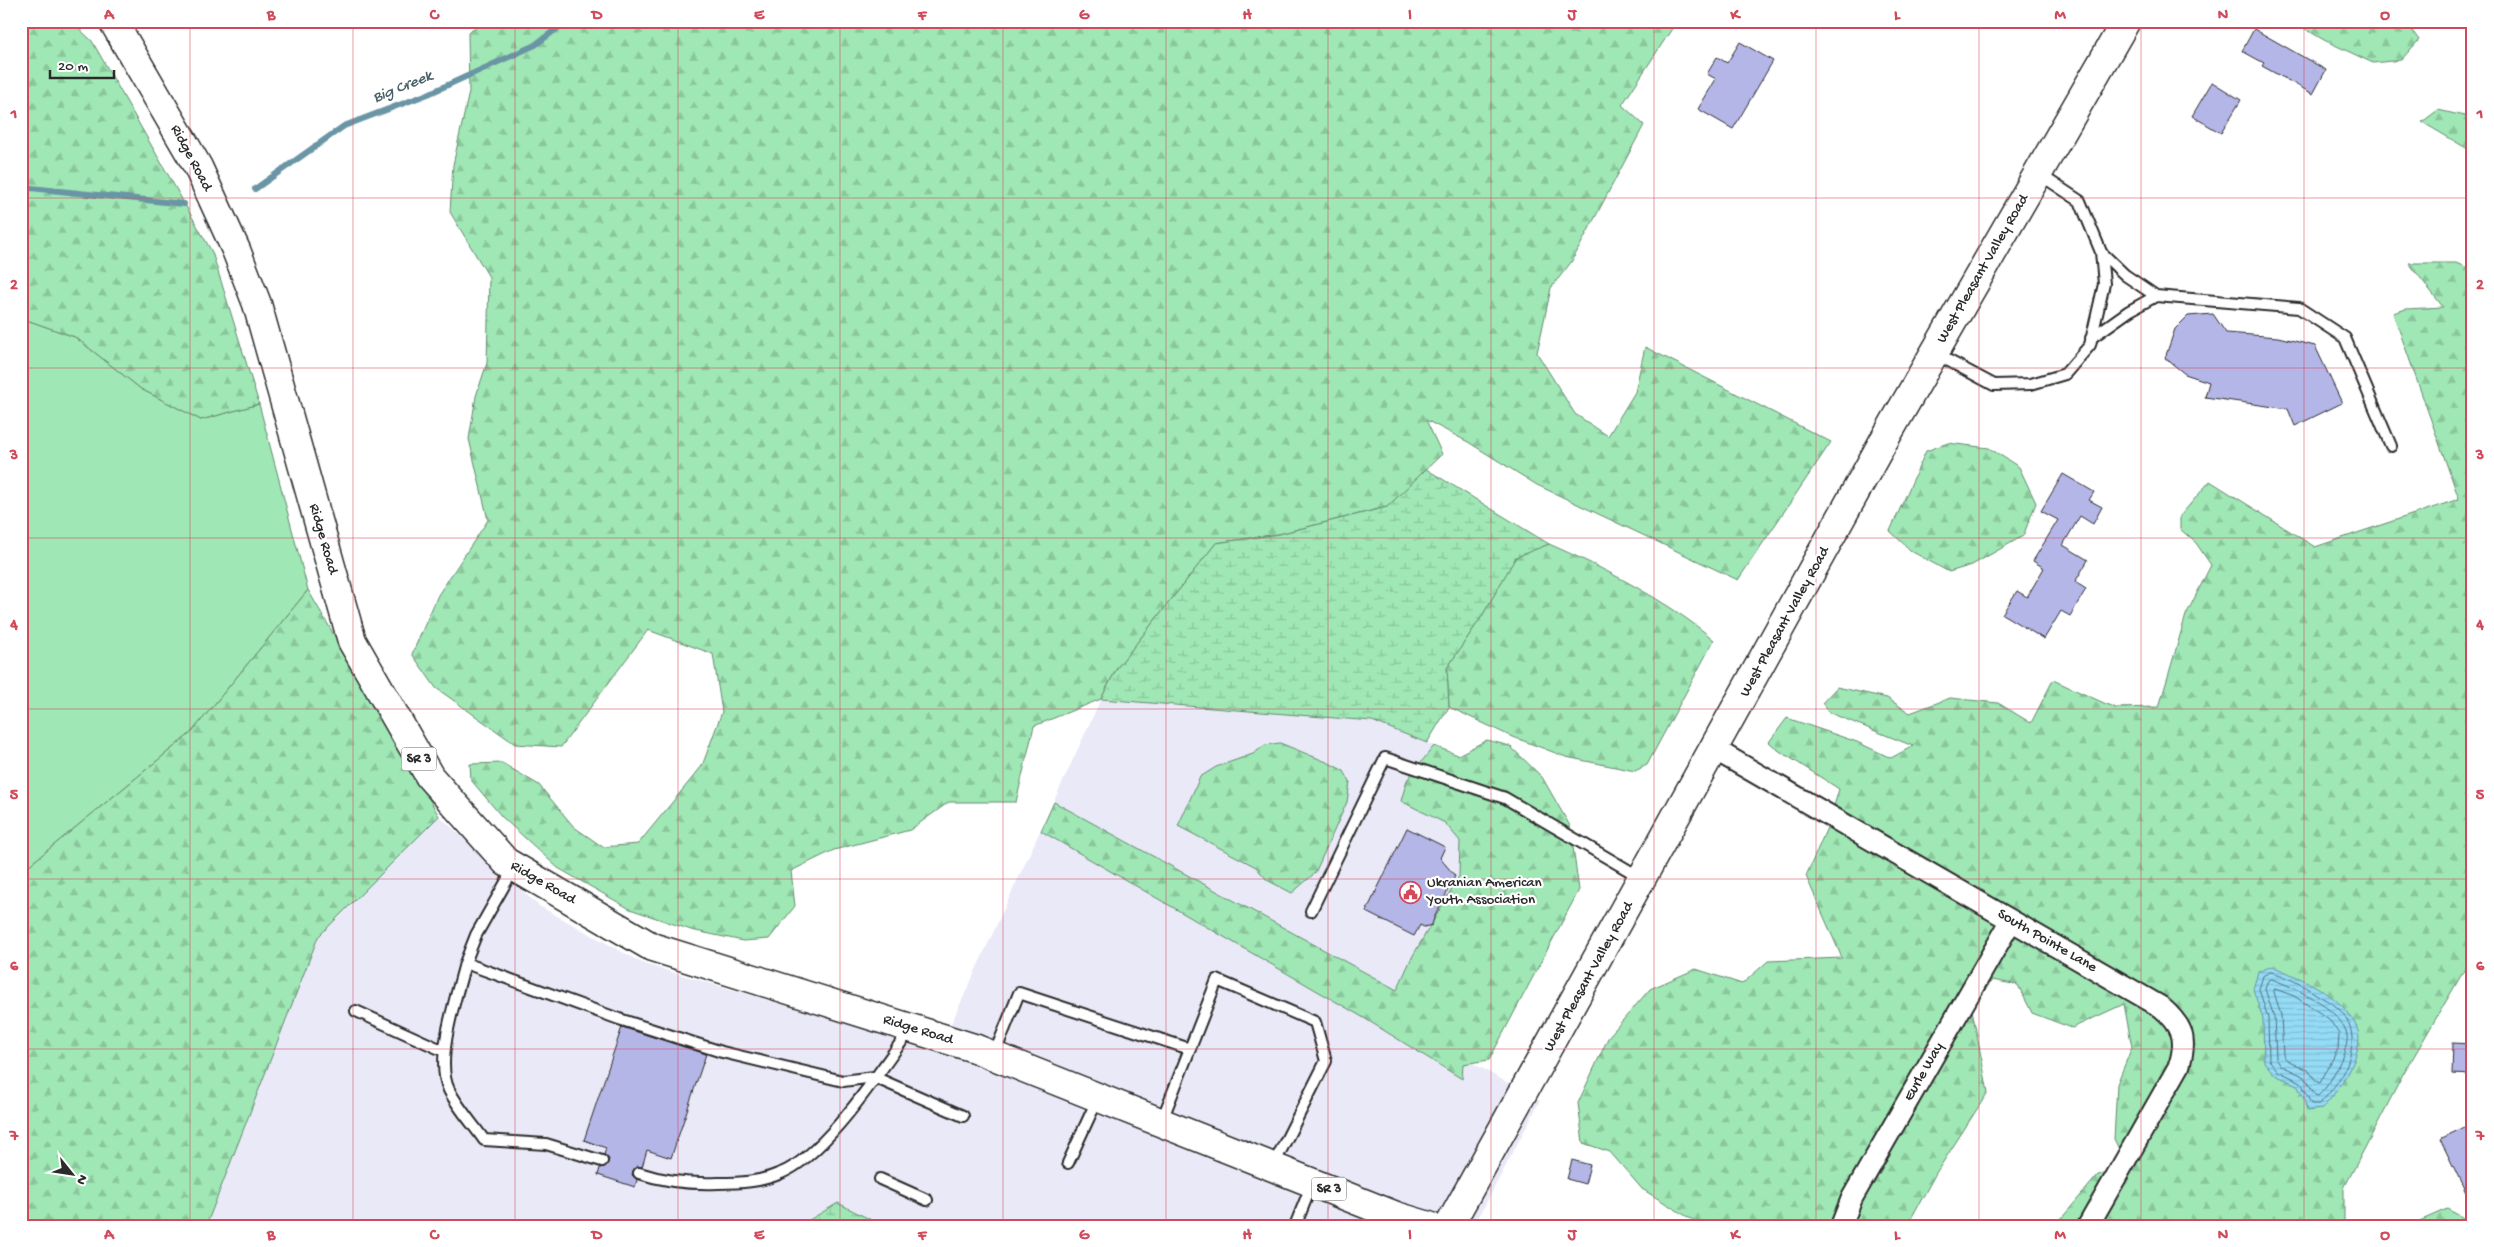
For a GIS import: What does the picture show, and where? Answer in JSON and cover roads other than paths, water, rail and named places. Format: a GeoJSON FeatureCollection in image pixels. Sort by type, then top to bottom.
{"type":"FeatureCollection","features":[{"type":"Feature","properties":{"kind":"main road","name":"Ridge Road"},"geometry":{"type":"LineString","coordinates":[[113,21],[198,167],[236,250],[256,304],[352,641],[430,777],[506,862],[652,947],[912,1028],[994,1056],[1396,1216],[1429,1226]]}},
{"type":"Feature","properties":{"kind":"main road","name":"West Pleasant Valley Road"},"geometry":{"type":"LineString","coordinates":[[1449,1226],[1934,354],[2126,21]]}},
{"type":"Feature","properties":{"kind":"street","name":"South Pointe Lane"},"geometry":{"type":"LineString","coordinates":[[1714,749],[2161,1007],[2174,1018],[2182,1034],[2184,1050],[2179,1066],[2088,1226]]}},
{"type":"Feature","properties":{"kind":"street","name":"Eurle Way"},"geometry":{"type":"LineString","coordinates":[[1841,1226],[1852,1198],[2012,921]]}},
{"type":"Feature","properties":{"kind":"lane"},"geometry":{"type":"LineString","coordinates":[[1934,354],[1994,385],[2031,384],[2065,374],[2090,345],[2104,284],[2101,252],[2080,201],[2038,173]]}},
{"type":"Feature","properties":{"kind":"lane"},"geometry":{"type":"LineString","coordinates":[[2101,252],[2125,275],[2156,296],[2299,308],[2345,338],[2391,446]]}},
{"type":"Feature","properties":{"kind":"lane"},"geometry":{"type":"LineString","coordinates":[[2091,338],[2129,311],[2156,296]]}},
{"type":"Feature","properties":{"kind":"lane"},"geometry":{"type":"LineString","coordinates":[[1311,910],[1385,758],[1505,798],[1643,878]]}},
{"type":"Feature","properties":{"kind":"lane"},"geometry":{"type":"LineString","coordinates":[[515,867],[473,941],[465,963],[444,1051],[448,1089],[484,1140],[546,1144],[602,1161]]}},
{"type":"Feature","properties":{"kind":"lane"},"geometry":{"type":"LineString","coordinates":[[465,963],[626,1021],[722,1052],[843,1081],[874,1077],[963,1116]]}},
{"type":"Feature","properties":{"kind":"lane"},"geometry":{"type":"LineString","coordinates":[[1161,1122],[1218,980],[1315,1022],[1326,1061],[1273,1167]]}},
{"type":"Feature","properties":{"kind":"lane"},"geometry":{"type":"LineString","coordinates":[[994,1056],[1020,993],[1190,1049]]}},
{"type":"Feature","properties":{"kind":"lane"},"geometry":{"type":"LineString","coordinates":[[356,1011],[444,1051]]}},
{"type":"Feature","properties":{"kind":"lane"},"geometry":{"type":"LineString","coordinates":[[639,1173],[663,1181],[689,1184],[750,1182],[783,1173],[820,1145],[912,1028]]}},
{"type":"Feature","properties":{"kind":"lane"},"geometry":{"type":"LineString","coordinates":[[1068,1163],[1098,1097]]}},
{"type":"Feature","properties":{"kind":"lane"},"geometry":{"type":"LineString","coordinates":[[880,1179],[927,1200]]}},
{"type":"Feature","properties":{"kind":"lane"},"geometry":{"type":"LineString","coordinates":[[1295,1226],[1312,1183]]}},
{"type":"Feature","properties":{"kind":"water"},"geometry":{"type":"Polygon","coordinates":[[[2272,966],[2309,983],[2332,997],[2351,1016],[2357,1028],[2359,1037],[2358,1048],[2354,1060],[2335,1093],[2322,1109],[2307,1111],[2304,1099],[2297,1085],[2275,1075],[2264,1062],[2263,1019],[2253,989],[2258,972],[2272,966]]]}},
{"type":"Feature","properties":{"kind":"waterway","name":"Big Creek"},"geometry":{"type":"LineString","coordinates":[[255,189],[344,126],[428,94],[535,45],[567,21]]}},
{"type":"Feature","properties":{"kind":"waterway","name":"Big Creek"},"geometry":{"type":"LineString","coordinates":[[21,187],[184,204]]}},
{"type":"Feature","properties":{"kind":"place","name":"Ukranian American Youth Association"},"geometry":{"type":"Point","coordinates":[1411,892]}}]}
